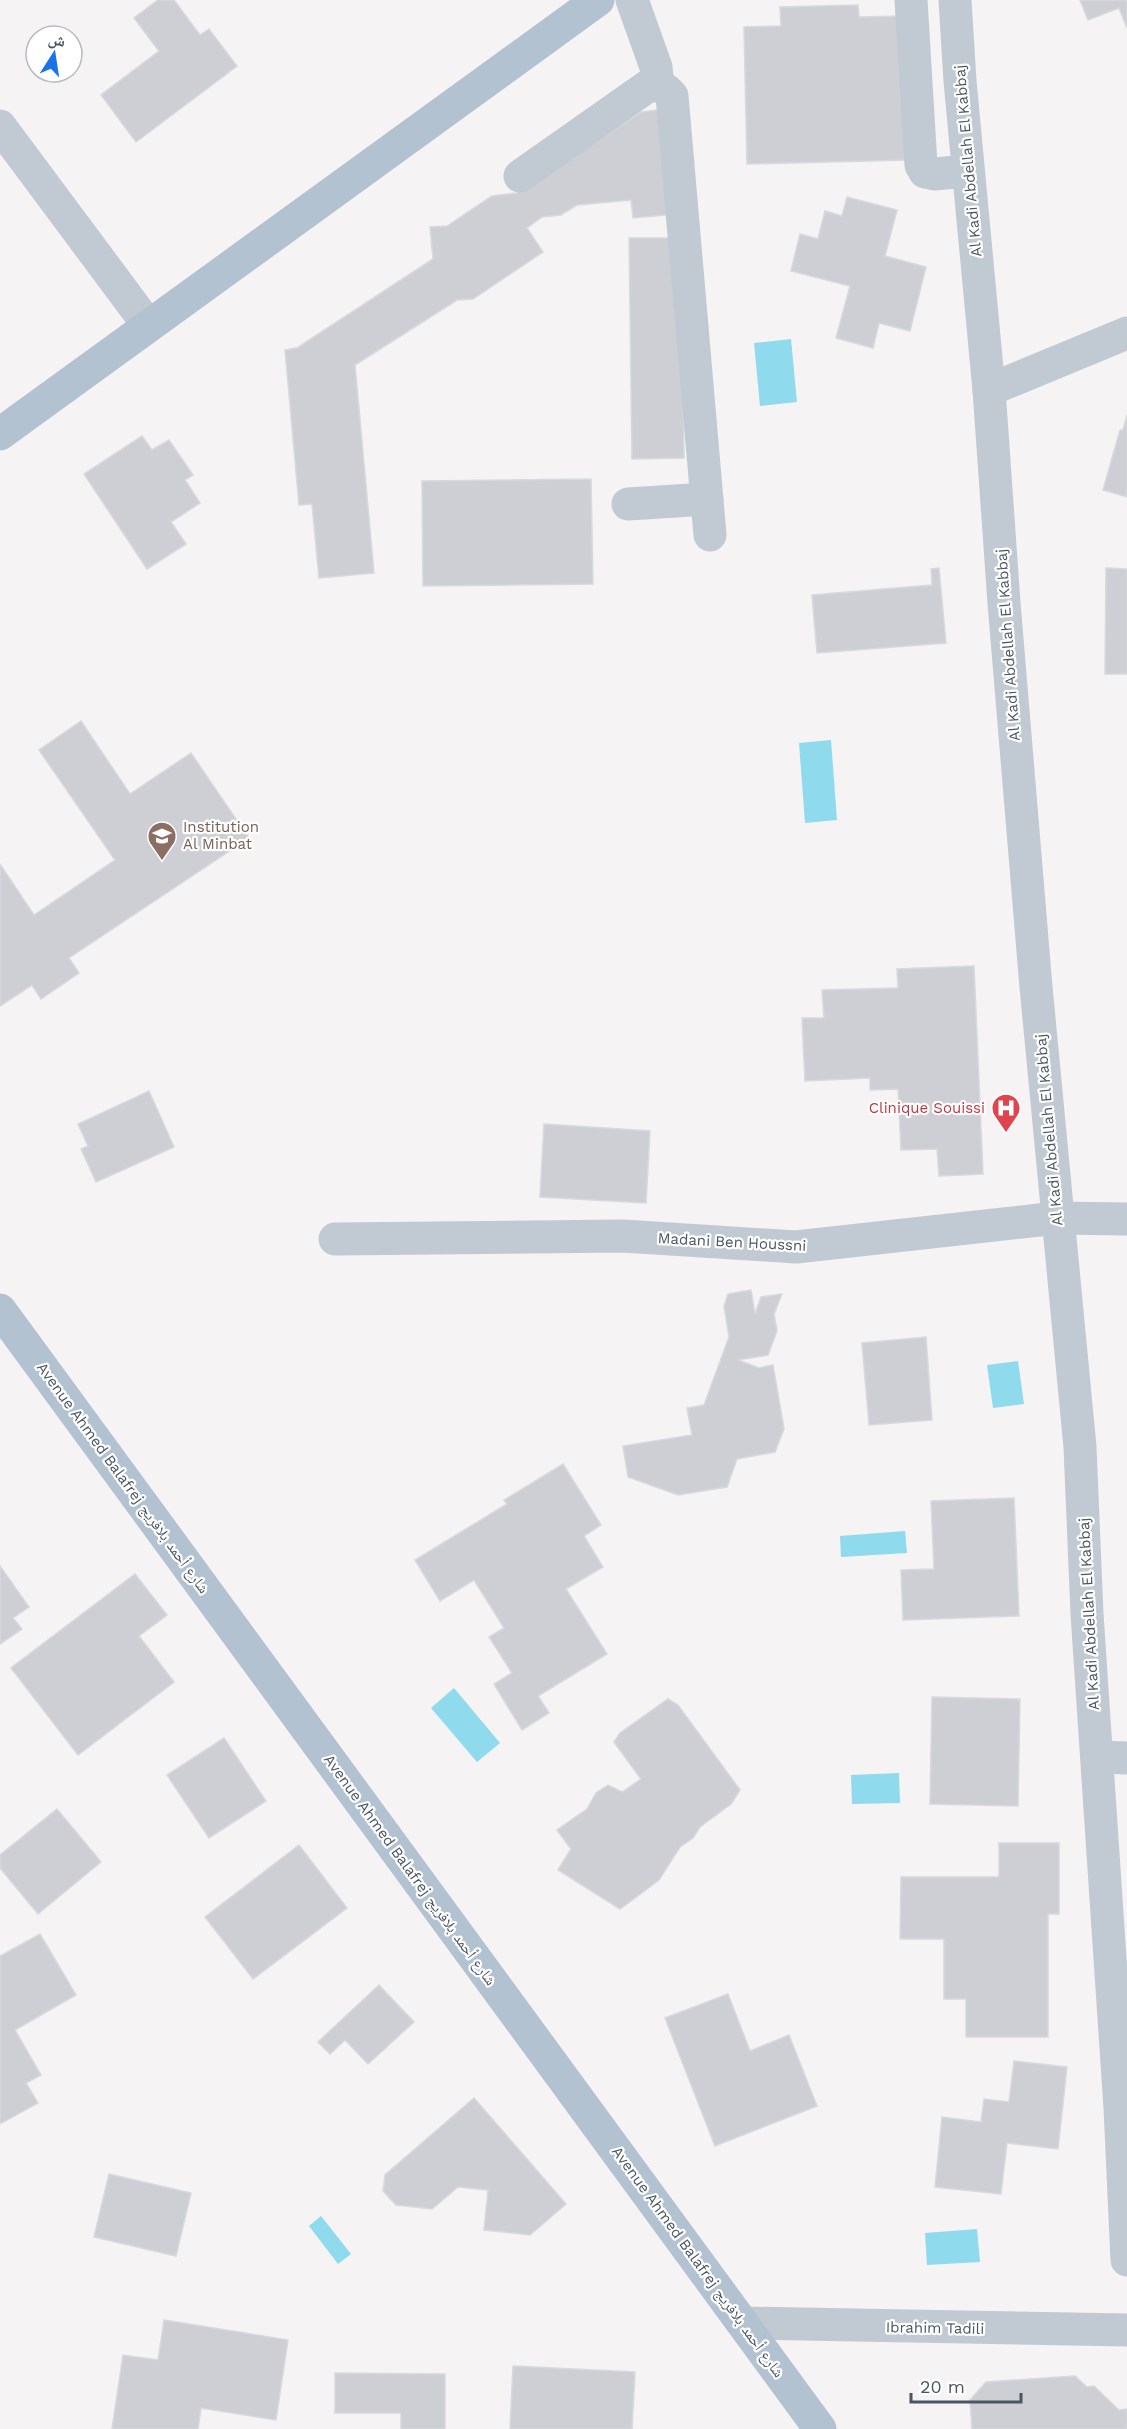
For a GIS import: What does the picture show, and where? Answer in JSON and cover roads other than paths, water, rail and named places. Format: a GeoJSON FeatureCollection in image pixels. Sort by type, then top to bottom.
{"type":"FeatureCollection","features":[{"type":"Feature","properties":{"kind":"main road"},"geometry":{"type":"LineString","coordinates":[[0,434],[597,0]]}},
{"type":"Feature","properties":{"kind":"main road","name":"Avenue Ahmed Balafrej شارع أحمد بلافريج"},"geometry":{"type":"LineString","coordinates":[[0,1310],[820,2429]]}},
{"type":"Feature","properties":{"kind":"street"},"geometry":{"type":"LineString","coordinates":[[632,0],[656,67],[658,86]]}},
{"type":"Feature","properties":{"kind":"street"},"geometry":{"type":"LineString","coordinates":[[911,0],[921,165],[925,172],[934,174],[968,171]]}},
{"type":"Feature","properties":{"kind":"street","name":"Al Kadi Abdellah El Kabbaj"},"geometry":{"type":"LineString","coordinates":[[955,0],[1057,1218],[1080,1447],[1087,1614],[1112,1757],[1120,2108],[1127,2260]]}},
{"type":"Feature","properties":{"kind":"street"},"geometry":{"type":"LineString","coordinates":[[520,176],[648,86],[666,88],[672,96],[710,535]]}},
{"type":"Feature","properties":{"kind":"street"},"geometry":{"type":"LineString","coordinates":[[0,126],[148,325]]}},
{"type":"Feature","properties":{"kind":"street"},"geometry":{"type":"LineString","coordinates":[[989,390],[1127,333]]}},
{"type":"Feature","properties":{"kind":"street"},"geometry":{"type":"LineString","coordinates":[[628,504],[707,498]]}},
{"type":"Feature","properties":{"kind":"street","name":"Madani Ben Houssni"},"geometry":{"type":"LineString","coordinates":[[335,1239],[623,1236],[796,1248],[1057,1218],[1127,1219]]}},
{"type":"Feature","properties":{"kind":"street","name":"Ibrahim Tadili"},"geometry":{"type":"LineString","coordinates":[[743,2323],[1127,2330]]}},
{"type":"Feature","properties":{"kind":"water"},"geometry":{"type":"Polygon","coordinates":[[[791,339],[797,402],[760,406],[754,343],[791,339]]]}},
{"type":"Feature","properties":{"kind":"water"},"geometry":{"type":"Polygon","coordinates":[[[831,740],[837,820],[805,823],[799,743],[831,740]]]}},
{"type":"Feature","properties":{"kind":"water"},"geometry":{"type":"Polygon","coordinates":[[[1018,1361],[1024,1404],[993,1408],[987,1365],[1018,1361]]]}},
{"type":"Feature","properties":{"kind":"water"},"geometry":{"type":"Polygon","coordinates":[[[905,1531],[907,1553],[841,1557],[840,1536],[905,1531]]]}},
{"type":"Feature","properties":{"kind":"water"},"geometry":{"type":"Polygon","coordinates":[[[454,1688],[500,1743],[477,1762],[431,1708],[454,1688]]]}},
{"type":"Feature","properties":{"kind":"water"},"geometry":{"type":"Polygon","coordinates":[[[899,1773],[900,1803],[852,1804],[851,1775],[899,1773]]]}},
{"type":"Feature","properties":{"kind":"water"},"geometry":{"type":"Polygon","coordinates":[[[321,2216],[351,2254],[338,2264],[309,2226],[321,2216]]]}},
{"type":"Feature","properties":{"kind":"water"},"geometry":{"type":"Polygon","coordinates":[[[977,2229],[980,2262],[927,2265],[925,2233],[977,2229]]]}},
{"type":"Feature","properties":{"kind":"place","name":"Institution Al Minbat"},"geometry":{"type":"Point","coordinates":[162,862]}},
{"type":"Feature","properties":{"kind":"place","name":"Clinique Souissi"},"geometry":{"type":"Point","coordinates":[1006,1134]}}]}
